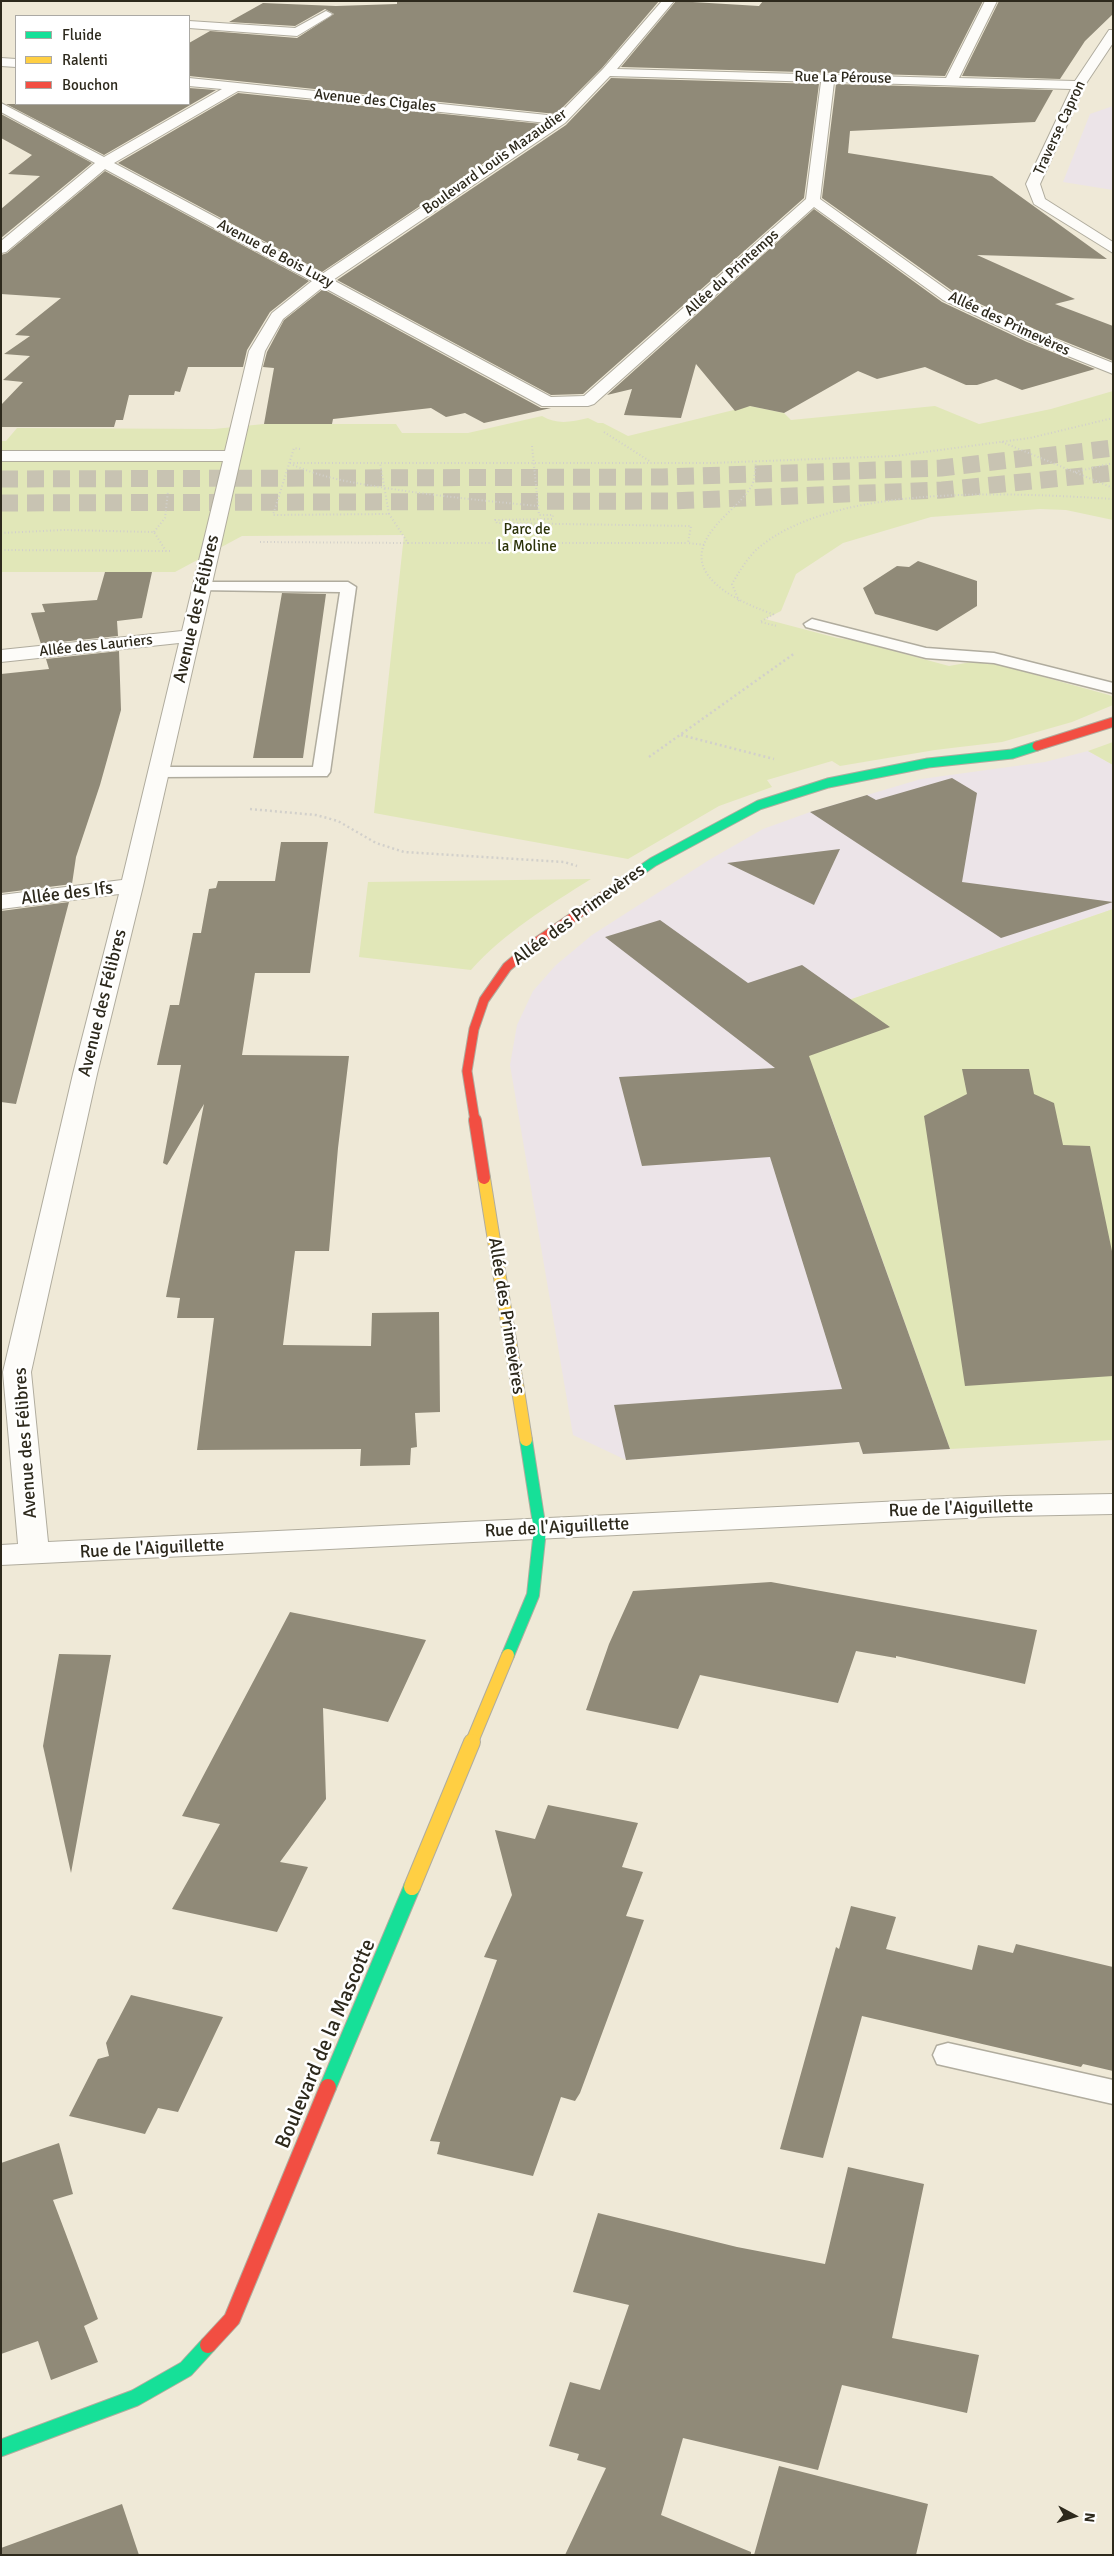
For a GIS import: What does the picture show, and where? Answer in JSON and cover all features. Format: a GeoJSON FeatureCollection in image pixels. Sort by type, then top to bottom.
{"type":"FeatureCollection","features":[{"type":"Feature","properties":{"kind":"street","name":"Boulevard Louis Mazaudier"},"geometry":{"type":"LineString","coordinates":[[323,280],[560,120],[606,72],[668,1]]}},
{"type":"Feature","properties":{"kind":"street"},"geometry":{"type":"LineString","coordinates":[[951,81],[991,1]]}},
{"type":"Feature","properties":{"kind":"street"},"geometry":{"type":"LineString","coordinates":[[190,25],[297,32],[326,14]]}},
{"type":"Feature","properties":{"kind":"street","name":"Traverse Capron"},"geometry":{"type":"LineString","coordinates":[[1113,33],[1079,85],[1034,184],[1039,201],[1107,242],[1113,249]]}},
{"type":"Feature","properties":{"kind":"street"},"geometry":{"type":"LineString","coordinates":[[1,62],[15,63]]}},
{"type":"Feature","properties":{"kind":"street","name":"Rue La Pérouse"},"geometry":{"type":"LineString","coordinates":[[606,72],[1079,85]]}},
{"type":"Feature","properties":{"kind":"street"},"geometry":{"type":"LineString","coordinates":[[814,200],[828,78]]}},
{"type":"Feature","properties":{"kind":"street","name":"Avenue des Cigales"},"geometry":{"type":"LineString","coordinates":[[190,82],[560,120]]}},
{"type":"Feature","properties":{"kind":"street"},"geometry":{"type":"LineString","coordinates":[[1,249],[104,163],[235,87]]}},
{"type":"Feature","properties":{"kind":"street","name":"Avenue de Bois Luzy"},"geometry":{"type":"LineString","coordinates":[[1,107],[548,402]]}},
{"type":"Feature","properties":{"kind":"street","name":"Allée des Primevères"},"geometry":{"type":"LineString","coordinates":[[814,200],[948,297],[1034,337],[1113,369]]}},
{"type":"Feature","properties":{"kind":"street","name":"Allée du Printemps"},"geometry":{"type":"LineString","coordinates":[[548,402],[588,401],[814,200]]}},
{"type":"Feature","properties":{"kind":"street","name":"Avenue des Félibres"},"geometry":{"type":"LineString","coordinates":[[34,1554],[17,1372],[85,1074],[132,886],[257,350],[277,316],[323,280]]}},
{"type":"Feature","properties":{"kind":"street"},"geometry":{"type":"LineString","coordinates":[[1,456],[232,456]]}},
{"type":"Feature","properties":{"kind":"street","name":"Allée des Lauriers"},"geometry":{"type":"LineString","coordinates":[[1,656],[190,636]]}},
{"type":"Feature","properties":{"kind":"street","name":"Allée des Primevères"},"geometry":{"type":"LineString","coordinates":[[540,1530],[467,1071],[474,1029],[484,1000],[507,967],[534,944],[653,862],[759,805],[828,783],[928,762],[1012,754],[1113,722]]}},
{"type":"Feature","properties":{"kind":"street","name":"Allée des Ifs"},"geometry":{"type":"LineString","coordinates":[[1,902],[132,886]]}},
{"type":"Feature","properties":{"kind":"street","name":"Rue de l'Aiguillette"},"geometry":{"type":"LineString","coordinates":[[1,1555],[1007,1506],[1113,1504]]}},
{"type":"Feature","properties":{"kind":"street","name":"Boulevard de la Mascotte"},"geometry":{"type":"LineString","coordinates":[[1,2448],[135,2398],[186,2369],[232,2319],[534,1595],[540,1530]]}},
{"type":"Feature","properties":{"kind":"lane"},"geometry":{"type":"LineString","coordinates":[[159,772],[321,772],[348,587],[202,587]]}},
{"type":"Feature","properties":{"kind":"lane"},"geometry":{"type":"LineString","coordinates":[[812,624],[926,653],[994,658],[1113,688]]}},
{"type":"Feature","properties":{"kind":"lane"},"geometry":{"type":"LineString","coordinates":[[948,2055],[1113,2092]]}},
{"type":"Feature","properties":{"kind":"path"},"geometry":{"type":"LineString","coordinates":[[290,464],[652,463],[895,456],[1030,438],[1113,418]]}},
{"type":"Feature","properties":{"kind":"path"},"geometry":{"type":"LineString","coordinates":[[619,440],[652,463]]}},
{"type":"Feature","properties":{"kind":"path"},"geometry":{"type":"LineString","coordinates":[[1001,442],[1113,488]]}},
{"type":"Feature","properties":{"kind":"path"},"geometry":{"type":"LineString","coordinates":[[532,446],[539,515],[553,515],[552,519],[495,520],[497,523],[690,526],[688,543]]}},
{"type":"Feature","properties":{"kind":"path"},"geometry":{"type":"LineString","coordinates":[[300,449],[294,448],[273,515],[389,514]]}},
{"type":"Feature","properties":{"kind":"path"},"geometry":{"type":"LineString","coordinates":[[756,461],[752,486],[706,540],[702,554],[705,568],[720,588],[739,601],[774,614],[764,619]]}},
{"type":"Feature","properties":{"kind":"path"},"geometry":{"type":"LineString","coordinates":[[380,463],[389,514],[408,543]]}},
{"type":"Feature","properties":{"kind":"path"},"geometry":{"type":"LineString","coordinates":[[290,464],[312,474],[342,482],[435,496],[538,506]]}},
{"type":"Feature","properties":{"kind":"path"},"geometry":{"type":"LineString","coordinates":[[1075,472],[1113,464]]}},
{"type":"Feature","properties":{"kind":"path"},"geometry":{"type":"LineString","coordinates":[[154,532],[165,518],[169,488],[163,488]]}},
{"type":"Feature","properties":{"kind":"path"},"geometry":{"type":"LineString","coordinates":[[739,601],[732,584],[749,558],[761,546],[789,529],[824,516],[868,505],[918,498],[1013,494],[1113,499]]}},
{"type":"Feature","properties":{"kind":"path"},"geometry":{"type":"LineString","coordinates":[[1,534],[64,530],[154,532]]}},
{"type":"Feature","properties":{"kind":"path"},"geometry":{"type":"LineString","coordinates":[[154,532],[166,551]]}},
{"type":"Feature","properties":{"kind":"path"},"geometry":{"type":"LineString","coordinates":[[260,542],[688,543],[705,545]]}},
{"type":"Feature","properties":{"kind":"path"},"geometry":{"type":"LineString","coordinates":[[1,550],[210,552]]}},
{"type":"Feature","properties":{"kind":"path"},"geometry":{"type":"LineString","coordinates":[[648,757],[830,629]]}},
{"type":"Feature","properties":{"kind":"path"},"geometry":{"type":"LineString","coordinates":[[680,734],[706,742]]}},
{"type":"Feature","properties":{"kind":"path"},"geometry":{"type":"LineString","coordinates":[[249,809],[316,815],[338,821],[376,843],[404,852],[564,862]]}},
{"type":"Feature","properties":{"kind":"shaded area"},"geometry":{"type":"Polygon","coordinates":[[[1113,106],[1113,190],[1063,182],[1090,114],[1113,106]]]}},
{"type":"Feature","properties":{"kind":"shaded area"},"geometry":{"type":"Polygon","coordinates":[[[1088,751],[1113,765],[1113,909],[808,1014],[812,1111],[829,1111],[950,1449],[863,1454],[859,1442],[626,1460],[573,1435],[510,1065],[517,1025],[533,991],[556,965],[592,935],[709,860],[763,829],[813,811],[921,779],[1045,762],[1088,751]]]}},
{"type":"Feature","properties":{"kind":"green space","name":"Parc de la Moline"},"geometry":{"type":"Polygon","coordinates":[[[1113,391],[1113,520],[1066,510],[1040,509],[931,517],[843,543],[796,574],[781,611],[765,619],[949,666],[982,660],[1109,695],[1113,697],[1113,705],[1072,722],[1002,742],[935,750],[840,766],[832,761],[767,780],[772,787],[719,806],[628,859],[374,813],[404,535],[242,536],[175,572],[1,572],[1,441],[6,441],[17,428],[214,429],[264,424],[396,424],[402,433],[468,433],[542,416],[559,422],[588,418],[598,423],[603,423],[628,436],[750,406],[784,413],[791,420],[935,406],[979,424],[1051,409],[1113,391]]]}},
{"type":"Feature","properties":{"kind":"green space"},"geometry":{"type":"Polygon","coordinates":[[[1113,742],[1113,765],[1088,751],[1113,742]]]}},
{"type":"Feature","properties":{"kind":"green space"},"geometry":{"type":"Polygon","coordinates":[[[591,879],[513,932],[484,956],[471,970],[359,957],[368,882],[591,879]]]}},
{"type":"Feature","properties":{"kind":"green space"},"geometry":{"type":"Polygon","coordinates":[[[1113,909],[1113,1440],[950,1449],[829,1111],[812,1111],[799,1007],[808,1014],[1113,909]]]}},
{"type":"Feature","properties":{"kind":"building"},"geometry":{"type":"Polygon","coordinates":[[[397,1],[659,1],[602,68],[556,114],[190,76],[190,42],[210,31],[297,38],[334,14],[325,9],[295,26],[229,22],[263,3],[336,6],[397,4],[397,1]]]}},
{"type":"Feature","properties":{"kind":"building"},"geometry":{"type":"Polygon","coordinates":[[[676,1],[759,6],[763,1],[983,1],[945,76],[621,67],[676,1]]]}},
{"type":"Feature","properties":{"kind":"building"},"geometry":{"type":"Polygon","coordinates":[[[999,1],[1113,1],[1113,14],[1085,41],[1060,79],[962,76],[999,1]]]}},
{"type":"Feature","properties":{"kind":"building"},"geometry":{"type":"Polygon","coordinates":[[[611,78],[819,84],[804,198],[583,394],[551,395],[337,280],[566,125],[611,78]]]}},
{"type":"Feature","properties":{"kind":"building"},"geometry":{"type":"Polygon","coordinates":[[[836,84],[1053,90],[1035,122],[850,131],[848,153],[992,176],[1107,259],[977,255],[1075,299],[1055,304],[1113,326],[1113,361],[1041,332],[954,292],[822,198],[836,84]]]}},
{"type":"Feature","properties":{"kind":"building"},"geometry":{"type":"Polygon","coordinates":[[[190,88],[216,90],[104,155],[6,104],[190,105],[190,88]]]}},
{"type":"Feature","properties":{"kind":"building"},"geometry":{"type":"Polygon","coordinates":[[[238,93],[542,124],[322,272],[118,163],[238,93]]]}},
{"type":"Feature","properties":{"kind":"building"},"geometry":{"type":"Polygon","coordinates":[[[1,114],[92,163],[1,238],[1,209],[40,176],[8,174],[32,155],[1,138],[1,114]]]}},
{"type":"Feature","properties":{"kind":"building"},"geometry":{"type":"Polygon","coordinates":[[[105,171],[309,281],[270,312],[247,350],[243,367],[188,367],[180,392],[175,391],[174,395],[129,395],[123,420],[116,420],[114,427],[1,427],[1,405],[23,382],[3,380],[30,356],[4,354],[30,336],[15,335],[61,298],[1,294],[1,255],[7,253],[105,171]]]}},
{"type":"Feature","properties":{"kind":"building"},"geometry":{"type":"Polygon","coordinates":[[[814,209],[942,302],[1027,342],[1095,369],[1022,390],[996,379],[977,385],[966,385],[925,367],[877,379],[858,371],[784,413],[750,406],[735,411],[696,364],[681,418],[624,415],[632,389],[607,395],[814,209]]]}},
{"type":"Feature","properties":{"kind":"building"},"geometry":{"type":"Polygon","coordinates":[[[323,289],[541,408],[551,408],[484,423],[465,413],[446,417],[431,408],[333,419],[332,424],[264,424],[274,368],[263,367],[267,352],[284,320],[323,289]]]}},
{"type":"Feature","properties":{"kind":"building"},"geometry":{"type":"Polygon","coordinates":[[[918,561],[977,581],[977,606],[937,631],[875,614],[863,588],[897,566],[909,567],[918,561]]]}},
{"type":"Feature","properties":{"kind":"building"},"geometry":{"type":"Polygon","coordinates":[[[105,572],[152,572],[142,618],[117,621],[118,636],[41,644],[31,613],[45,612],[42,604],[97,600],[105,572]]]}},
{"type":"Feature","properties":{"kind":"building"},"geometry":{"type":"Polygon","coordinates":[[[282,593],[326,594],[303,758],[253,758],[282,593]]]}},
{"type":"Feature","properties":{"kind":"building"},"geometry":{"type":"Polygon","coordinates":[[[119,651],[121,710],[100,785],[76,857],[72,884],[1,893],[1,674],[49,669],[46,659],[119,651]]]}},
{"type":"Feature","properties":{"kind":"building"},"geometry":{"type":"Polygon","coordinates":[[[952,778],[977,793],[962,882],[1113,902],[1001,938],[810,812],[867,795],[876,800],[952,778]]]}},
{"type":"Feature","properties":{"kind":"building"},"geometry":{"type":"Polygon","coordinates":[[[281,842],[328,842],[310,973],[255,973],[242,1055],[349,1056],[338,1148],[329,1251],[295,1251],[283,1345],[371,1346],[372,1313],[439,1312],[440,1412],[415,1413],[417,1447],[411,1448],[410,1465],[360,1466],[361,1449],[197,1450],[214,1318],[177,1318],[180,1298],[166,1297],[204,1104],[167,1165],[163,1163],[181,1065],[157,1065],[170,1005],[179,1005],[193,933],[201,933],[209,889],[216,888],[218,881],[275,881],[281,842]]]}},
{"type":"Feature","properties":{"kind":"building"},"geometry":{"type":"Polygon","coordinates":[[[840,849],[814,905],[727,863],[840,849]]]}},
{"type":"Feature","properties":{"kind":"building"},"geometry":{"type":"Polygon","coordinates":[[[69,902],[16,1104],[1,1102],[1,911],[69,902]]]}},
{"type":"Feature","properties":{"kind":"building"},"geometry":{"type":"Polygon","coordinates":[[[660,920],[748,983],[802,965],[890,1027],[809,1056],[950,1449],[863,1454],[859,1442],[626,1460],[614,1405],[842,1389],[770,1157],[642,1166],[619,1077],[775,1068],[605,937],[660,920]]]}},
{"type":"Feature","properties":{"kind":"building"},"geometry":{"type":"Polygon","coordinates":[[[962,1069],[1029,1069],[1034,1094],[1054,1103],[1063,1145],[1090,1146],[1113,1256],[1113,1376],[965,1386],[924,1116],[967,1094],[962,1069]]]}},
{"type":"Feature","properties":{"kind":"building"},"geometry":{"type":"Polygon","coordinates":[[[771,1582],[1037,1630],[1025,1684],[896,1656],[896,1658],[856,1651],[838,1703],[700,1675],[678,1729],[586,1710],[609,1644],[633,1591],[771,1582]]]}},
{"type":"Feature","properties":{"kind":"building"},"geometry":{"type":"Polygon","coordinates":[[[290,1612],[426,1640],[388,1722],[323,1708],[326,1799],[280,1862],[308,1867],[277,1932],[172,1909],[220,1824],[182,1816],[290,1612]]]}},
{"type":"Feature","properties":{"kind":"building"},"geometry":{"type":"Polygon","coordinates":[[[59,1654],[111,1655],[71,1873],[43,1746],[59,1654]]]}},
{"type":"Feature","properties":{"kind":"building"},"geometry":{"type":"Polygon","coordinates":[[[548,1805],[638,1823],[622,1867],[643,1872],[626,1916],[644,1920],[580,2093],[575,2101],[561,2097],[533,2176],[437,2154],[440,2142],[430,2141],[497,1960],[484,1957],[512,1895],[495,1830],[535,1839],[548,1805]]]}},
{"type":"Feature","properties":{"kind":"building"},"geometry":{"type":"Polygon","coordinates":[[[851,1906],[896,1917],[886,1949],[972,1970],[978,1945],[1013,1953],[1016,1944],[1113,1967],[1113,2071],[1083,2064],[1081,2067],[862,2016],[823,2158],[780,2149],[836,1947],[839,1949],[851,1906]]]}},
{"type":"Feature","properties":{"kind":"building"},"geometry":{"type":"Polygon","coordinates":[[[131,1995],[223,2017],[178,2112],[158,2108],[145,2134],[69,2116],[98,2059],[109,2056],[106,2043],[131,1995]]]}},
{"type":"Feature","properties":{"kind":"building"},"geometry":{"type":"Polygon","coordinates":[[[59,2143],[73,2194],[53,2200],[98,2319],[84,2326],[98,2362],[51,2380],[38,2341],[1,2354],[1,2163],[59,2143]]]}},
{"type":"Feature","properties":{"kind":"building"},"geometry":{"type":"Polygon","coordinates":[[[848,2167],[924,2184],[892,2338],[979,2355],[967,2413],[842,2385],[818,2470],[683,2438],[661,2515],[751,2552],[751,2555],[565,2555],[606,2468],[577,2460],[579,2454],[549,2446],[570,2382],[600,2390],[629,2305],[573,2292],[598,2213],[737,2247],[825,2264],[848,2167]]]}},
{"type":"Feature","properties":{"kind":"building"},"geometry":{"type":"Polygon","coordinates":[[[779,2466],[928,2504],[916,2555],[754,2555],[779,2466]]]}},
{"type":"Feature","properties":{"kind":"building"},"geometry":{"type":"Polygon","coordinates":[[[122,2504],[139,2555],[1,2555],[1,2548],[122,2504]]]}},
{"type":"Feature","properties":{"kind":"tunnel"},"geometry":{"type":"LineString","coordinates":[[1,479],[663,477],[941,468],[1113,448]]}},
{"type":"Feature","properties":{"kind":"tunnel"},"geometry":{"type":"LineString","coordinates":[[1,503],[669,501],[942,490],[1113,473]]}},
{"type":"Feature","properties":{"kind":"traffic: fast"},"geometry":{"type":"LineString","coordinates":[[627,880],[653,862],[759,805],[828,783],[928,763],[1012,754],[1037,746]]}},
{"type":"Feature","properties":{"kind":"traffic: fast"},"geometry":{"type":"LineString","coordinates":[[508,1655],[533,1595],[540,1530],[526,1440]]}},
{"type":"Feature","properties":{"kind":"traffic: fast"},"geometry":{"type":"LineString","coordinates":[[328,2087],[412,1887]]}},
{"type":"Feature","properties":{"kind":"traffic: fast"},"geometry":{"type":"LineString","coordinates":[[1,2448],[135,2398],[186,2369],[208,2345]]}},
{"type":"Feature","properties":{"kind":"traffic: slow"},"geometry":{"type":"LineString","coordinates":[[484,1178],[526,1440]]}},
{"type":"Feature","properties":{"kind":"traffic: slow"},"geometry":{"type":"LineString","coordinates":[[412,1887],[508,1655]]}},
{"type":"Feature","properties":{"kind":"traffic: jam"},"geometry":{"type":"LineString","coordinates":[[1037,746],[1113,722]]}},
{"type":"Feature","properties":{"kind":"traffic: jam"},"geometry":{"type":"LineString","coordinates":[[484,1178],[467,1071],[474,1029],[484,1000],[507,967],[534,944],[627,880]]}},
{"type":"Feature","properties":{"kind":"traffic: jam"},"geometry":{"type":"LineString","coordinates":[[208,2345],[232,2319],[328,2087]]}}]}
